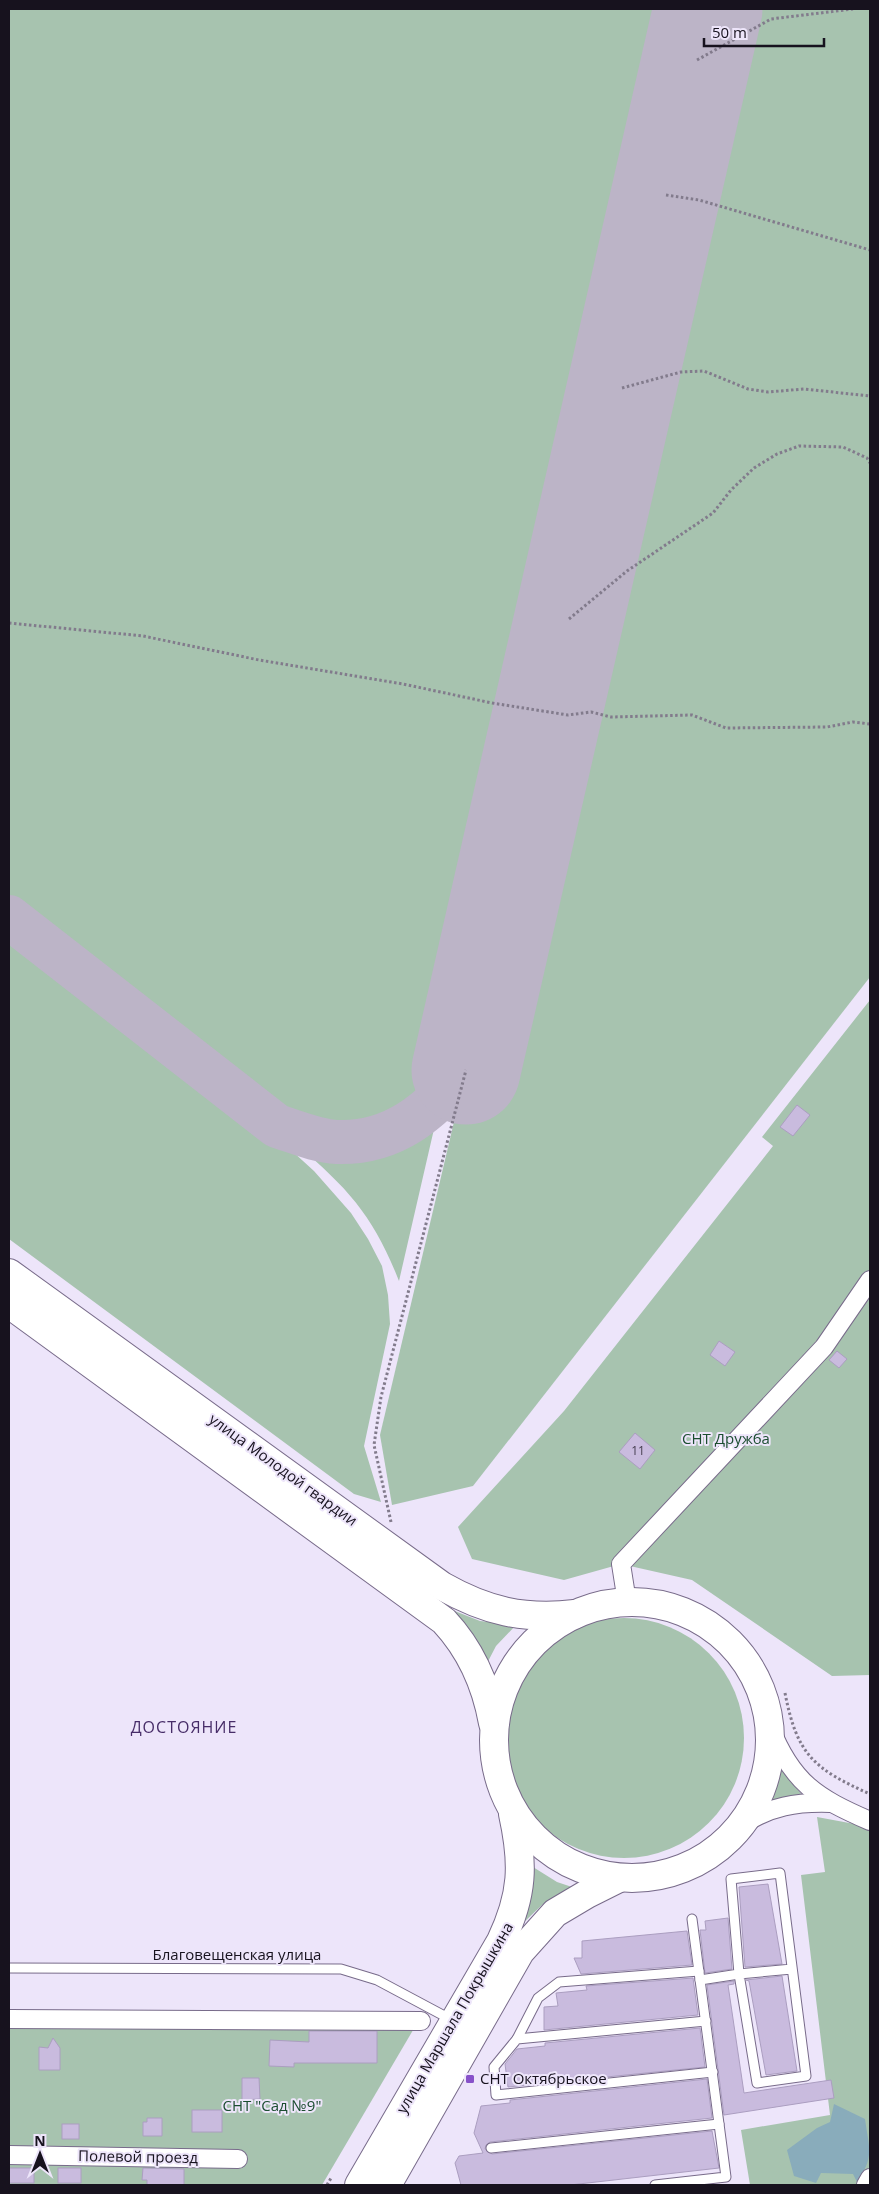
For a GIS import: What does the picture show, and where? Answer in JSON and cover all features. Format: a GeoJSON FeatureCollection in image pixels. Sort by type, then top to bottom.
{"type":"FeatureCollection","features":[{"type":"Feature","properties":{"kind":"main road","name":"улица Молодой гвардии"},"geometry":{"type":"LineString","coordinates":[[9,1273],[442,1586],[472,1602],[496,1610],[547,1616],[576,1614]]}},
{"type":"Feature","properties":{"kind":"main road","name":"улица Молодой гвардии"},"geometry":{"type":"LineString","coordinates":[[9,1304],[444,1621],[461,1641],[474,1664],[489,1702],[494,1728]]}},
{"type":"Feature","properties":{"kind":"main road"},"geometry":{"type":"LineString","coordinates":[[627,1602],[662,1605],[678,1610],[710,1626],[723,1636],[736,1648],[756,1677],[770,1727],[769,1762],[765,1778],[760,1795],[742,1825],[718,1850],[688,1867],[654,1877],[620,1878],[594,1874],[562,1860],[534,1839],[513,1812],[505,1796],[497,1771],[493,1745],[494,1728],[501,1694],[517,1663],[540,1637],[576,1614],[593,1607],[627,1602]]}},
{"type":"Feature","properties":{"kind":"main road","name":"улица Маршала Покрышкина"},"geometry":{"type":"LineString","coordinates":[[358,2185],[501,1941],[516,1904],[520,1862],[513,1812]]}},
{"type":"Feature","properties":{"kind":"main road","name":"улица Маршала Покрышкина"},"geometry":{"type":"LineString","coordinates":[[387,2185],[520,1952],[536,1932],[564,1907],[620,1878]]}},
{"type":"Feature","properties":{"kind":"street"},"geometry":{"type":"LineString","coordinates":[[627,1602],[621,1564],[824,1347],[870,1280]]}},
{"type":"Feature","properties":{"kind":"street"},"geometry":{"type":"LineString","coordinates":[[770,1727],[789,1766],[814,1792],[830,1803],[870,1821]]}},
{"type":"Feature","properties":{"kind":"street"},"geometry":{"type":"LineString","coordinates":[[742,1825],[762,1812],[777,1807],[809,1802],[830,1803]]}},
{"type":"Feature","properties":{"kind":"street"},"geometry":{"type":"LineString","coordinates":[[9,2019],[421,2021]]}},
{"type":"Feature","properties":{"kind":"street","name":"Полевой проезд"},"geometry":{"type":"LineString","coordinates":[[9,2155],[238,2159]]}},
{"type":"Feature","properties":{"kind":"street"},"geometry":{"type":"LineString","coordinates":[[866,2185],[870,2178]]}},
{"type":"Feature","properties":{"kind":"lane"},"geometry":{"type":"LineString","coordinates":[[780,1873],[792,1969],[806,2076],[758,2083],[739,1974],[731,1879],[780,1873]]}},
{"type":"Feature","properties":{"kind":"lane"},"geometry":{"type":"LineString","coordinates":[[655,2185],[727,2181],[692,1919]]}},
{"type":"Feature","properties":{"kind":"lane","name":"Благовещенская улица"},"geometry":{"type":"LineString","coordinates":[[9,1968],[341,1969],[377,1980],[454,2021]]}},
{"type":"Feature","properties":{"kind":"lane"},"geometry":{"type":"LineString","coordinates":[[712,2072],[496,2095],[494,2067],[517,2039],[538,1998],[559,1982],[739,1974],[792,1969]]}},
{"type":"Feature","properties":{"kind":"lane"},"geometry":{"type":"LineString","coordinates":[[517,2039],[706,2021]]}},
{"type":"Feature","properties":{"kind":"lane"},"geometry":{"type":"LineString","coordinates":[[491,2148],[719,2124]]}},
{"type":"Feature","properties":{"kind":"path"},"geometry":{"type":"LineString","coordinates":[[696,60],[771,19],[853,9]]}},
{"type":"Feature","properties":{"kind":"path"},"geometry":{"type":"LineString","coordinates":[[666,195],[699,200],[870,250]]}},
{"type":"Feature","properties":{"kind":"path"},"geometry":{"type":"LineString","coordinates":[[622,388],[681,372],[704,371],[748,389],[768,392],[804,389],[870,396]]}},
{"type":"Feature","properties":{"kind":"path"},"geometry":{"type":"LineString","coordinates":[[569,620],[627,571],[713,513],[731,490],[754,468],[777,454],[799,446],[843,447],[867,458],[870,463]]}},
{"type":"Feature","properties":{"kind":"path"},"geometry":{"type":"LineString","coordinates":[[9,623],[142,636],[259,660],[403,684],[492,704],[568,715],[591,712],[611,717],[692,715],[726,728],[827,727],[853,722],[870,724]]}},
{"type":"Feature","properties":{"kind":"path"},"geometry":{"type":"LineString","coordinates":[[392,1526],[374,1445],[381,1397],[466,1070]]}},
{"type":"Feature","properties":{"kind":"path"},"geometry":{"type":"LineString","coordinates":[[785,1693],[791,1725],[800,1743],[815,1762],[839,1780],[870,1794]]}},
{"type":"Feature","properties":{"kind":"path"},"geometry":{"type":"LineString","coordinates":[[326,2185],[330,2178]]}},
{"type":"Feature","properties":{"kind":"green space"},"geometry":{"type":"Polygon","coordinates":[[[9,9],[692,9],[453,1047],[441,1081],[428,1102],[400,1122],[373,1133],[344,1136],[329,1135],[315,1133],[297,1125],[9,901],[9,9]]]}},
{"type":"Feature","properties":{"kind":"green space"},"geometry":{"type":"Polygon","coordinates":[[[717,9],[870,9],[870,977],[473,1486],[392,1505],[380,1435],[717,9]]]}},
{"type":"Feature","properties":{"kind":"green space"},"geometry":{"type":"Polygon","coordinates":[[[9,935],[269,1130],[314,1171],[351,1213],[368,1239],[382,1266],[388,1295],[390,1324],[364,1446],[381,1502],[354,1494],[9,1239],[9,935]]]}},
{"type":"Feature","properties":{"kind":"green space","name":"СНТ Дружба"},"geometry":{"type":"Polygon","coordinates":[[[870,1000],[870,1675],[832,1676],[692,1580],[621,1564],[564,1580],[472,1559],[458,1527],[564,1411],[773,1146],[762,1137],[870,1000]]]}},
{"type":"Feature","properties":{"kind":"green space"},"geometry":{"type":"Polygon","coordinates":[[[437,1116],[399,1281],[380,1239],[346,1190],[297,1145],[338,1152],[379,1150],[405,1140],[437,1116]]]}},
{"type":"Feature","properties":{"kind":"green space"},"geometry":{"type":"Polygon","coordinates":[[[447,1608],[480,1621],[516,1625],[496,1646],[482,1673],[447,1608]]]}},
{"type":"Feature","properties":{"kind":"green space"},"geometry":{"type":"Polygon","coordinates":[[[624,1618],[647,1620],[670,1627],[691,1638],[709,1653],[724,1671],[735,1692],[742,1715],[744,1738],[742,1761],[735,1784],[724,1805],[709,1823],[691,1838],[670,1849],[647,1856],[624,1858],[601,1856],[578,1849],[557,1838],[539,1823],[524,1805],[513,1784],[506,1761],[504,1738],[506,1715],[513,1692],[524,1671],[539,1653],[557,1638],[578,1627],[601,1620],[624,1618]]]}},
{"type":"Feature","properties":{"kind":"green space"},"geometry":{"type":"Polygon","coordinates":[[[779,1767],[803,1796],[768,1803],[775,1785],[779,1767]]]}},
{"type":"Feature","properties":{"kind":"green space"},"geometry":{"type":"Polygon","coordinates":[[[817,1817],[860,1825],[870,1830],[870,2185],[750,2185],[741,2130],[830,2115],[801,1875],[825,1872],[817,1817]]]}},
{"type":"Feature","properties":{"kind":"green space"},"geometry":{"type":"Polygon","coordinates":[[[533,1867],[557,1882],[572,1887],[542,1905],[521,1925],[533,1867]]]}},
{"type":"Feature","properties":{"kind":"green space","name":"СНТ \"Сад №9\""},"geometry":{"type":"Polygon","coordinates":[[[9,2018],[416,2025],[322,2185],[9,2185],[9,2018]]]}},
{"type":"Feature","properties":{"kind":"water"},"geometry":{"type":"Polygon","coordinates":[[[834,2104],[865,2119],[869,2152],[863,2173],[857,2182],[853,2174],[821,2173],[816,2183],[794,2176],[787,2150],[817,2128],[830,2122],[834,2104]]]}},
{"type":"Feature","properties":{"kind":"building"},"geometry":{"type":"Polygon","coordinates":[[[797,1105],[810,1115],[793,1136],[780,1127],[797,1105]]]}},
{"type":"Feature","properties":{"kind":"building"},"geometry":{"type":"Polygon","coordinates":[[[719,1341],[735,1352],[725,1366],[710,1355],[719,1341]]]}},
{"type":"Feature","properties":{"kind":"building"},"geometry":{"type":"Polygon","coordinates":[[[837,1351],[847,1359],[839,1368],[829,1360],[837,1351]]]}},
{"type":"Feature","properties":{"kind":"building"},"geometry":{"type":"Polygon","coordinates":[[[635,1433],[655,1450],[640,1469],[619,1452],[635,1433]]]}},
{"type":"Feature","properties":{"kind":"building"},"geometry":{"type":"Polygon","coordinates":[[[768,1884],[782,1964],[745,1967],[739,1887],[768,1884]]]}},
{"type":"Feature","properties":{"kind":"building"},"geometry":{"type":"Polygon","coordinates":[[[728,1918],[732,1969],[705,1973],[700,1930],[706,1930],[705,1921],[728,1918]]]}},
{"type":"Feature","properties":{"kind":"building"},"geometry":{"type":"Polygon","coordinates":[[[687,1931],[692,1965],[581,1974],[574,1958],[582,1958],[582,1941],[687,1931]]]}},
{"type":"Feature","properties":{"kind":"building"},"geometry":{"type":"Polygon","coordinates":[[[782,1976],[797,2071],[766,2075],[749,1981],[746,1980],[782,1976]]]}},
{"type":"Feature","properties":{"kind":"building"},"geometry":{"type":"Polygon","coordinates":[[[693,1978],[698,2015],[544,2030],[544,2007],[558,2006],[556,1993],[587,1990],[586,1986],[693,1978]]]}},
{"type":"Feature","properties":{"kind":"building"},"geometry":{"type":"Polygon","coordinates":[[[734,1981],[734,1984],[728,1985],[744,2093],[831,2080],[834,2098],[724,2115],[707,1985],[734,1981]]]}},
{"type":"Feature","properties":{"kind":"building"},"geometry":{"type":"Polygon","coordinates":[[[700,2028],[705,2067],[508,2087],[505,2064],[517,2049],[545,2046],[545,2043],[700,2028]]]}},
{"type":"Feature","properties":{"kind":"building"},"geometry":{"type":"Polygon","coordinates":[[[309,2031],[377,2031],[377,2063],[294,2063],[294,2067],[269,2066],[270,2040],[309,2042],[309,2031]]]}},
{"type":"Feature","properties":{"kind":"building"},"geometry":{"type":"Polygon","coordinates":[[[53,2038],[60,2048],[60,2070],[39,2070],[39,2047],[48,2048],[53,2038]]]}},
{"type":"Feature","properties":{"kind":"building"},"geometry":{"type":"Polygon","coordinates":[[[242,2078],[259,2078],[260,2099],[242,2100],[242,2078]]]}},
{"type":"Feature","properties":{"kind":"building"},"geometry":{"type":"Polygon","coordinates":[[[707,2079],[712,2118],[490,2142],[486,2145],[485,2149],[492,2154],[712,2131],[719,2168],[570,2185],[461,2185],[455,2163],[459,2156],[483,2153],[474,2133],[481,2106],[510,2103],[510,2100],[707,2079]]]}},
{"type":"Feature","properties":{"kind":"building"},"geometry":{"type":"Polygon","coordinates":[[[192,2110],[222,2110],[222,2132],[192,2132],[192,2110]]]}},
{"type":"Feature","properties":{"kind":"building"},"geometry":{"type":"Polygon","coordinates":[[[147,2118],[162,2118],[162,2136],[143,2136],[143,2122],[147,2122],[147,2118]]]}},
{"type":"Feature","properties":{"kind":"building"},"geometry":{"type":"Polygon","coordinates":[[[62,2124],[79,2124],[79,2139],[62,2139],[62,2124]]]}},
{"type":"Feature","properties":{"kind":"building"},"geometry":{"type":"Polygon","coordinates":[[[9,2168],[34,2168],[34,2183],[9,2183],[9,2168]]]}},
{"type":"Feature","properties":{"kind":"building"},"geometry":{"type":"Polygon","coordinates":[[[58,2168],[81,2168],[81,2183],[58,2183],[58,2168]]]}},
{"type":"Feature","properties":{"kind":"building"},"geometry":{"type":"Polygon","coordinates":[[[143,2168],[184,2169],[184,2185],[147,2185],[147,2180],[142,2180],[143,2168]]]}},
{"type":"Feature","properties":{"kind":"taxiway"},"geometry":{"type":"LineString","coordinates":[[9,917],[277,1126],[322,1140],[337,1142],[357,1141],[376,1137],[394,1131],[425,1111],[466,1070]]}},
{"type":"Feature","properties":{"kind":"runway"},"geometry":{"type":"LineString","coordinates":[[466,1070],[708,9]]}},
{"type":"Feature","properties":{"kind":"place","name":"СНТ Октябрьское"},"geometry":{"type":"Point","coordinates":[470,2079]}},
{"type":"Feature","properties":{"kind":"district","name":"ДОСТОЯНИЕ"},"geometry":{"type":"Point","coordinates":[184,1727]}}]}
